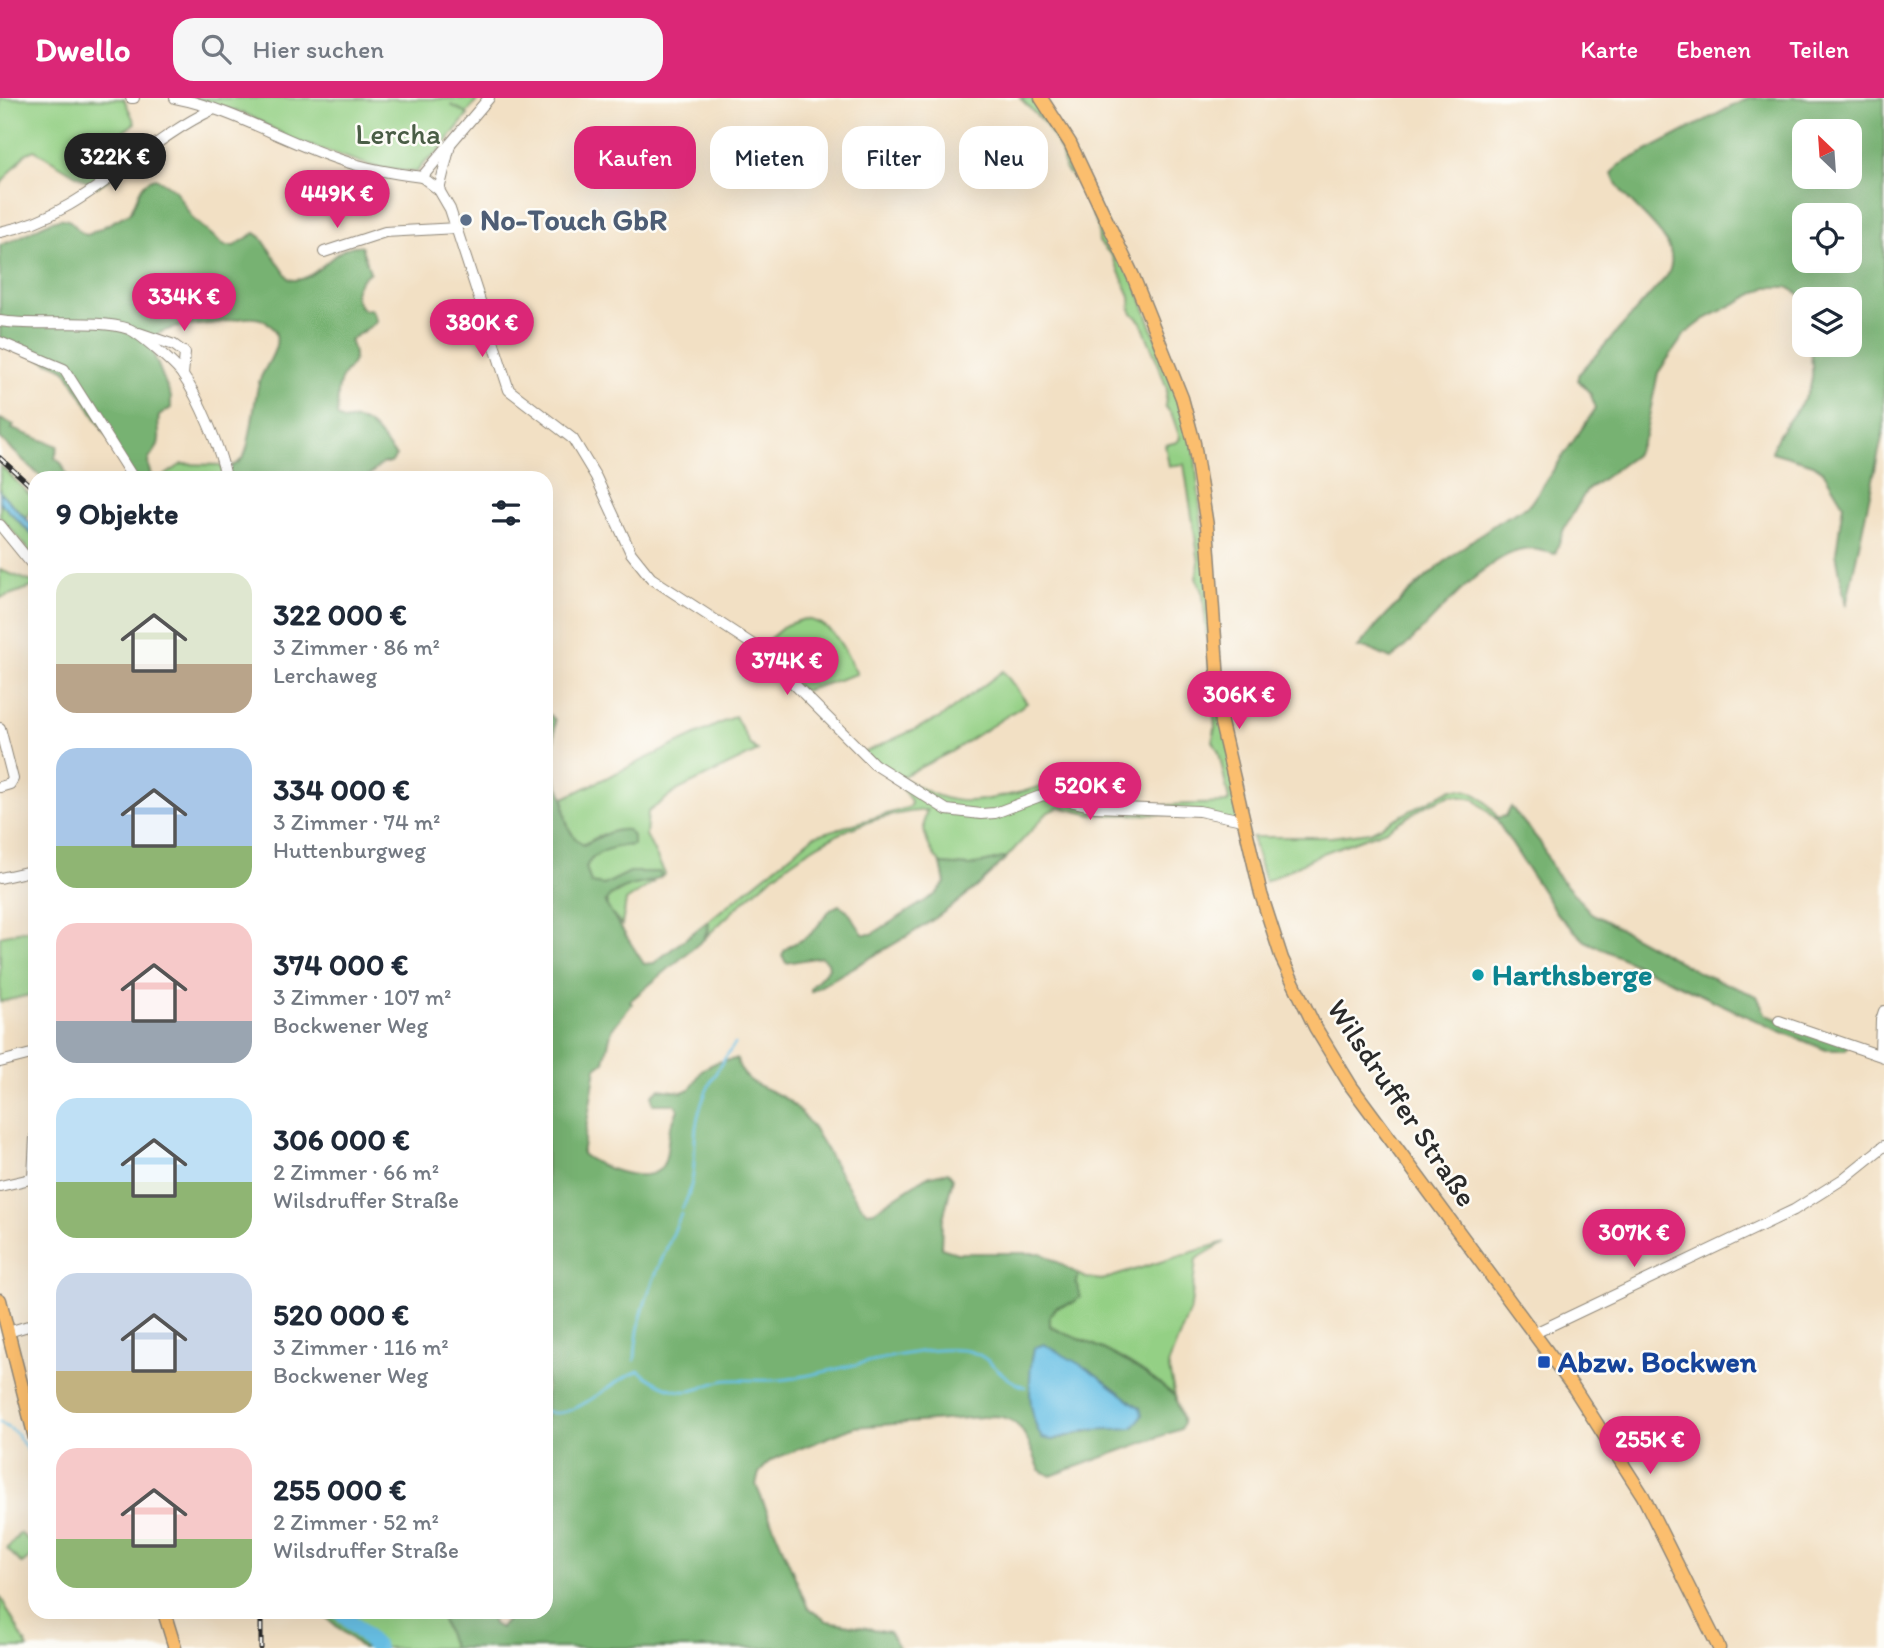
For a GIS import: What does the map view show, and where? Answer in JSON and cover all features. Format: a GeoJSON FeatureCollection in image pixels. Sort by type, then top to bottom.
{"type":"FeatureCollection","features":[{"type":"Feature","properties":{"kind":"main road","name":"Wilsdruffer Straße"},"geometry":{"type":"LineString","coordinates":[[1041,98],[1070,143],[1133,276],[1182,398],[1194,443],[1207,526],[1221,723],[1242,820],[1272,933],[1293,985],[1331,1056],[1574,1388],[1643,1496],[1719,1648]]}},
{"type":"Feature","properties":{"kind":"main road"},"geometry":{"type":"LineString","coordinates":[[0,1300],[28,1402]]}},
{"type":"Feature","properties":{"kind":"main road"},"geometry":{"type":"LineString","coordinates":[[166,1619],[175,1648]]}},
{"type":"Feature","properties":{"kind":"street"},"geometry":{"type":"LineString","coordinates":[[175,98],[214,109],[336,159],[379,172],[422,177],[439,190],[457,228],[509,390],[558,425],[576,443],[631,553],[664,589],[744,635],[874,764],[947,810],[960,812],[995,813],[1043,796],[1095,807],[1199,811],[1242,820]]}},
{"type":"Feature","properties":{"kind":"street"},"geometry":{"type":"LineString","coordinates":[[422,177],[489,98]]}},
{"type":"Feature","properties":{"kind":"street"},"geometry":{"type":"LineString","coordinates":[[0,232],[32,223],[80,201],[115,173],[214,109]]}},
{"type":"Feature","properties":{"kind":"street"},"geometry":{"type":"LineString","coordinates":[[439,190],[450,145]]}},
{"type":"Feature","properties":{"kind":"street"},"geometry":{"type":"LineString","coordinates":[[324,252],[385,232],[457,228]]}},
{"type":"Feature","properties":{"kind":"street"},"geometry":{"type":"LineString","coordinates":[[0,321],[25,325],[90,325],[130,329],[174,345],[185,353],[183,375]]}},
{"type":"Feature","properties":{"kind":"street"},"geometry":{"type":"LineString","coordinates":[[130,329],[183,375],[221,452],[225,471]]}},
{"type":"Feature","properties":{"kind":"street"},"geometry":{"type":"LineString","coordinates":[[0,342],[64,369],[129,471]]}},
{"type":"Feature","properties":{"kind":"street"},"geometry":{"type":"LineString","coordinates":[[0,525],[28,559]]}},
{"type":"Feature","properties":{"kind":"street"},"geometry":{"type":"LineString","coordinates":[[0,728],[13,779],[10,784],[0,787]]}},
{"type":"Feature","properties":{"kind":"street"},"geometry":{"type":"LineString","coordinates":[[0,878],[28,872]]}},
{"type":"Feature","properties":{"kind":"street"},"geometry":{"type":"LineString","coordinates":[[1779,1021],[1882,1056],[1881,1020],[1884,1011]]}},
{"type":"Feature","properties":{"kind":"street"},"geometry":{"type":"LineString","coordinates":[[0,1062],[28,1055]]}},
{"type":"Feature","properties":{"kind":"street"},"geometry":{"type":"LineString","coordinates":[[1535,1333],[1794,1210],[1843,1179],[1883,1147]]}},
{"type":"Feature","properties":{"kind":"street"},"geometry":{"type":"LineString","coordinates":[[1883,1147],[1884,1160]]}},
{"type":"Feature","properties":{"kind":"street"},"geometry":{"type":"LineString","coordinates":[[0,1186],[28,1179]]}},
{"type":"Feature","properties":{"kind":"street"},"geometry":{"type":"LineString","coordinates":[[8,1332],[28,1326]]}},
{"type":"Feature","properties":{"kind":"green space"},"geometry":{"type":"Polygon","coordinates":[[[0,98],[124,99],[135,123],[82,162],[110,178],[97,187],[34,150],[25,154],[0,185],[0,98]]]}},
{"type":"Feature","properties":{"kind":"green space","name":"Lercha"},"geometry":{"type":"Polygon","coordinates":[[[191,98],[479,98],[467,113],[451,105],[468,115],[438,152],[417,172],[381,169],[296,141],[246,114],[191,98]]]}},
{"type":"Feature","properties":{"kind":"green space"},"geometry":{"type":"Polygon","coordinates":[[[1020,98],[1041,98],[1133,276],[1194,443],[1217,686],[1245,827],[1185,814],[1092,815],[1061,807],[1048,812],[1007,857],[970,866],[941,864],[936,858],[924,831],[927,810],[892,815],[861,824],[803,854],[752,894],[703,940],[709,930],[708,921],[814,836],[910,807],[911,801],[895,779],[863,753],[940,718],[1003,671],[1027,703],[951,752],[901,777],[944,798],[969,801],[1054,785],[1092,801],[1108,803],[1176,805],[1226,803],[1229,800],[1219,753],[1213,741],[1215,727],[1203,594],[1196,578],[1199,562],[1184,464],[1169,466],[1165,445],[1177,442],[1180,438],[1172,415],[1165,406],[1167,389],[1141,322],[1131,312],[1130,296],[1112,256],[1099,242],[1098,227],[1078,184],[1065,169],[1061,151],[1045,124],[1020,98]]]}},
{"type":"Feature","properties":{"kind":"green space"},"geometry":{"type":"Polygon","coordinates":[[[1748,98],[1884,98],[1884,428],[1846,606],[1836,553],[1843,504],[1823,471],[1813,464],[1772,452],[1780,433],[1809,388],[1812,378],[1811,357],[1862,357],[1862,287],[1792,287],[1792,290],[1787,287],[1767,287],[1705,319],[1685,334],[1658,373],[1645,436],[1635,455],[1586,491],[1564,529],[1555,554],[1523,550],[1507,555],[1472,580],[1391,659],[1367,648],[1358,648],[1404,597],[1442,564],[1498,522],[1530,504],[1596,408],[1590,393],[1578,380],[1578,375],[1667,276],[1671,262],[1669,248],[1662,235],[1618,187],[1612,174],[1619,165],[1748,98]]]}},
{"type":"Feature","properties":{"kind":"green space"},"geometry":{"type":"Polygon","coordinates":[[[156,178],[175,190],[193,219],[225,246],[234,246],[255,233],[261,237],[289,279],[308,277],[342,251],[361,246],[370,272],[358,285],[356,300],[364,310],[371,309],[377,322],[350,340],[354,357],[341,379],[337,416],[344,421],[362,421],[369,425],[396,456],[391,463],[383,463],[374,471],[227,471],[226,468],[236,464],[244,456],[259,382],[277,341],[272,327],[260,319],[245,318],[183,326],[153,337],[150,345],[171,397],[171,408],[159,416],[158,446],[149,460],[150,471],[129,471],[65,369],[0,342],[0,245],[60,219],[69,220],[87,235],[130,213],[142,187],[156,178]]]}},
{"type":"Feature","properties":{"kind":"green space"},"geometry":{"type":"Polygon","coordinates":[[[0,419],[14,425],[12,429],[58,446],[55,458],[65,471],[35,471],[0,438],[0,419]]]}},
{"type":"Feature","properties":{"kind":"green space"},"geometry":{"type":"Polygon","coordinates":[[[182,464],[220,465],[224,471],[172,471],[182,464]]]}},
{"type":"Feature","properties":{"kind":"green space"},"geometry":{"type":"Polygon","coordinates":[[[0,465],[28,493],[27,519],[0,492],[0,465]]]}},
{"type":"Feature","properties":{"kind":"green space"},"geometry":{"type":"Polygon","coordinates":[[[0,502],[28,531],[28,549],[0,516],[0,502]]]}},
{"type":"Feature","properties":{"kind":"green space"},"geometry":{"type":"Polygon","coordinates":[[[0,570],[28,580],[28,588],[0,598],[0,570]]]}},
{"type":"Feature","properties":{"kind":"green space"},"geometry":{"type":"Polygon","coordinates":[[[804,619],[824,625],[831,631],[857,674],[803,691],[758,648],[786,625],[804,619]]]}},
{"type":"Feature","properties":{"kind":"green space"},"geometry":{"type":"Polygon","coordinates":[[[735,716],[750,744],[758,751],[678,790],[648,812],[646,835],[665,874],[662,876],[659,872],[631,872],[604,885],[591,884],[586,867],[593,858],[612,847],[630,846],[603,834],[582,845],[567,824],[564,798],[735,716]]]}},
{"type":"Feature","properties":{"kind":"green space"},"geometry":{"type":"Polygon","coordinates":[[[553,718],[555,775],[570,831],[583,845],[616,831],[628,830],[633,836],[633,845],[606,850],[590,861],[586,867],[591,883],[604,885],[630,872],[659,872],[662,876],[617,891],[605,903],[644,964],[654,963],[708,921],[709,925],[703,940],[630,1001],[632,1004],[612,1029],[604,1062],[596,1068],[582,1154],[619,1172],[642,1175],[659,1170],[665,1162],[670,1128],[678,1108],[674,1104],[653,1104],[652,1095],[659,1089],[682,1092],[690,1089],[703,1069],[717,1062],[737,1059],[740,1068],[751,1081],[781,1096],[800,1111],[867,1212],[874,1211],[926,1177],[948,1172],[953,1178],[942,1223],[941,1248],[957,1253],[1041,1253],[1078,1274],[1076,1282],[1080,1297],[1073,1303],[1056,1307],[1050,1316],[1050,1326],[1097,1346],[1144,1373],[1175,1396],[1183,1423],[1181,1429],[1051,1476],[1040,1470],[1020,1428],[1005,1418],[995,1416],[855,1427],[771,1460],[759,1473],[756,1485],[808,1608],[827,1621],[889,1632],[899,1648],[453,1648],[442,1619],[492,1619],[493,1624],[500,1628],[508,1619],[553,1619],[553,718]],[[1034,1348],[1031,1389],[1052,1440],[1101,1428],[1140,1408],[1090,1370],[1034,1348]]]}},
{"type":"Feature","properties":{"kind":"green space"},"geometry":{"type":"Polygon","coordinates":[[[1452,789],[1479,796],[1498,818],[1474,799],[1451,795],[1427,805],[1386,830],[1323,853],[1265,882],[1252,837],[1331,837],[1370,832],[1452,789]]]}},
{"type":"Feature","properties":{"kind":"green space"},"geometry":{"type":"Polygon","coordinates":[[[1511,807],[1540,842],[1555,873],[1591,913],[1700,973],[1757,996],[1766,1015],[1849,1044],[1845,1050],[1826,1050],[1768,1026],[1585,941],[1557,914],[1495,818],[1506,816],[1511,807]]]}},
{"type":"Feature","properties":{"kind":"green space"},"geometry":{"type":"Polygon","coordinates":[[[1007,857],[963,898],[915,932],[811,992],[811,988],[829,968],[828,962],[821,957],[786,963],[782,955],[790,946],[812,932],[829,911],[839,905],[847,910],[863,934],[872,934],[936,894],[945,883],[941,864],[970,866],[1007,857]]]}},
{"type":"Feature","properties":{"kind":"green space"},"geometry":{"type":"Polygon","coordinates":[[[654,882],[626,901],[622,925],[607,909],[607,898],[631,885],[654,882]]]}},
{"type":"Feature","properties":{"kind":"green space"},"geometry":{"type":"Polygon","coordinates":[[[28,930],[28,995],[0,1002],[0,936],[28,930]]]}},
{"type":"Feature","properties":{"kind":"green space"},"geometry":{"type":"Polygon","coordinates":[[[1225,1242],[1196,1259],[1191,1307],[1168,1365],[1175,1396],[1120,1359],[1050,1325],[1050,1316],[1056,1307],[1073,1303],[1079,1288],[1076,1282],[1078,1274],[1102,1280],[1225,1242]]]}},
{"type":"Feature","properties":{"kind":"green space"},"geometry":{"type":"Polygon","coordinates":[[[20,1533],[28,1540],[28,1559],[22,1564],[7,1549],[20,1533]]]}},
{"type":"Feature","properties":{"kind":"green space"},"geometry":{"type":"Polygon","coordinates":[[[0,1596],[28,1648],[0,1648],[0,1596]]]}},
{"type":"Feature","properties":{"kind":"green space"},"geometry":{"type":"Polygon","coordinates":[[[328,1619],[348,1619],[377,1648],[362,1648],[328,1619]]]}},
{"type":"Feature","properties":{"kind":"green space"},"geometry":{"type":"Polygon","coordinates":[[[348,1619],[442,1619],[453,1648],[377,1648],[348,1619]]]}},
{"type":"Feature","properties":{"kind":"water"},"geometry":{"type":"Polygon","coordinates":[[[0,492],[28,521],[28,531],[0,502],[0,492]]]}},
{"type":"Feature","properties":{"kind":"water"},"geometry":{"type":"Polygon","coordinates":[[[1044,1344],[1090,1370],[1140,1408],[1142,1415],[1133,1428],[1090,1430],[1052,1440],[1042,1438],[1031,1406],[1030,1382],[1034,1348],[1044,1344]]]}},
{"type":"Feature","properties":{"kind":"waterway"},"geometry":{"type":"LineString","coordinates":[[682,1209],[692,1183],[696,1126],[703,1100],[720,1065],[735,1044]]}},
{"type":"Feature","properties":{"kind":"waterway"},"geometry":{"type":"LineString","coordinates":[[635,1360],[636,1340],[645,1303],[681,1214]]}},
{"type":"Feature","properties":{"kind":"waterway"},"geometry":{"type":"LineString","coordinates":[[553,1412],[568,1411],[639,1371],[667,1388],[690,1391],[725,1380],[788,1379],[899,1355],[943,1350],[962,1350],[981,1356],[1007,1378],[1025,1387]]}},
{"type":"Feature","properties":{"kind":"waterway"},"geometry":{"type":"LineString","coordinates":[[0,1422],[16,1433],[28,1451]]}},
{"type":"Feature","properties":{"kind":"waterway"},"geometry":{"type":"LineString","coordinates":[[348,1619],[377,1648]]}},
{"type":"Feature","properties":{"kind":"railway"},"geometry":{"type":"LineString","coordinates":[[0,458],[28,484]]}},
{"type":"Feature","properties":{"kind":"railway"},"geometry":{"type":"LineString","coordinates":[[261,1619],[261,1648]]}},
{"type":"Feature","properties":{"kind":"place","name":"No-Touch GbR"},"geometry":{"type":"Point","coordinates":[466,220]}},
{"type":"Feature","properties":{"kind":"place","name":"Harthsberge"},"geometry":{"type":"Point","coordinates":[1478,975]}},
{"type":"Feature","properties":{"kind":"place","name":"Abzw. Bockwen"},"geometry":{"type":"Point","coordinates":[1544,1362]}}]}
